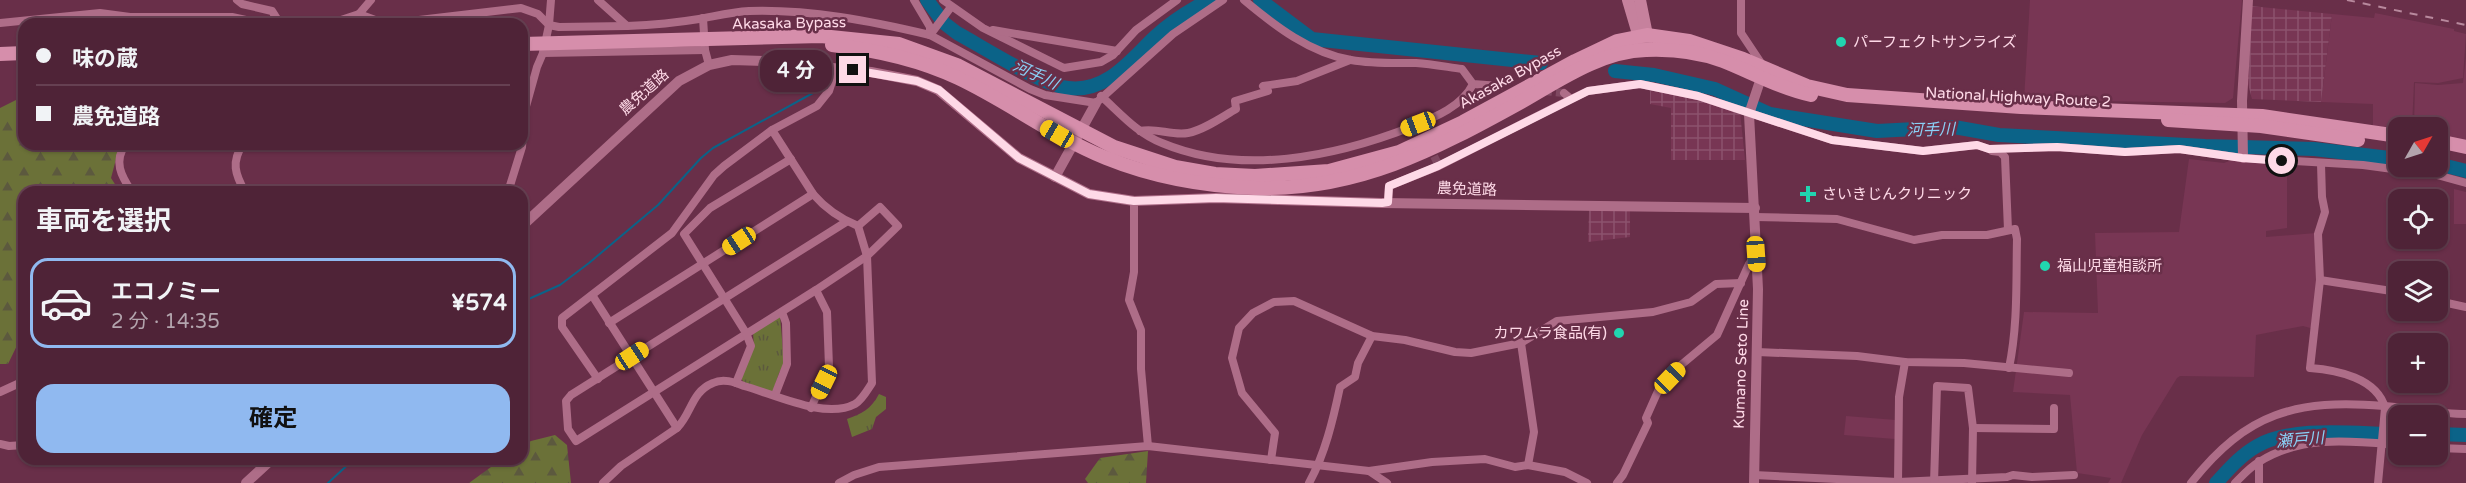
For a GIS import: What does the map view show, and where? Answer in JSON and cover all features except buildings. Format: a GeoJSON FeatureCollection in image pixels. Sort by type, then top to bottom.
{"type":"FeatureCollection","features":[{"type":"Feature","properties":{"kind":"highway","name":"Akasaka Bypass"},"geometry":{"type":"LineString","coordinates":[[531,47],[735,42],[821,36],[899,44],[957,65],[1007,90],[1106,158],[1173,179],[1256,188],[1331,182],[1404,162],[1577,71],[1618,55],[1644,50]]}},
{"type":"Feature","properties":{"kind":"highway","name":"National Highway Route 2"},"geometry":{"type":"LineString","coordinates":[[1642,36],[1689,41],[1743,59],[1763,74]]}},
{"type":"Feature","properties":{"kind":"highway","name":"Akasaka Bypass"},"geometry":{"type":"LineString","coordinates":[[1078,138],[1144,158],[1215,174],[1288,175],[1329,171],[1399,152],[1463,122],[1575,61],[1617,41],[1642,36]]}},
{"type":"Feature","properties":{"kind":"highway","name":"National Highway Route 2"},"geometry":{"type":"LineString","coordinates":[[1644,50],[1690,52],[1807,86],[1867,97],[2021,106],[2297,130],[2388,144]]}},
{"type":"Feature","properties":{"kind":"highway"},"geometry":{"type":"LineString","coordinates":[[0,56],[18,56]]}},
{"type":"Feature","properties":{"kind":"highway","name":"National Highway Route 2"},"geometry":{"type":"LineString","coordinates":[[2243,126],[2301,121],[2388,134]]}},
{"type":"Feature","properties":{"kind":"highway"},"geometry":{"type":"LineString","coordinates":[[2448,143],[2466,147]]}},
{"type":"Feature","properties":{"kind":"highway"},"geometry":{"type":"LineString","coordinates":[[2448,151],[2466,155]]}},
{"type":"Feature","properties":{"kind":"main road"},"geometry":{"type":"LineString","coordinates":[[1628,0],[1642,36]]}},
{"type":"Feature","properties":{"kind":"main road"},"geometry":{"type":"LineString","coordinates":[[1640,0],[1644,50]]}},
{"type":"Feature","properties":{"kind":"street"},"geometry":{"type":"LineString","coordinates":[[237,0],[242,4],[272,11],[276,18]]}},
{"type":"Feature","properties":{"kind":"street"},"geometry":{"type":"LineString","coordinates":[[347,18],[360,14],[371,0]]}},
{"type":"Feature","properties":{"kind":"street"},"geometry":{"type":"LineString","coordinates":[[531,47],[549,25],[551,0]]}},
{"type":"Feature","properties":{"kind":"street"},"geometry":{"type":"LineString","coordinates":[[598,0],[627,26]]}},
{"type":"Feature","properties":{"kind":"street"},"geometry":{"type":"LineString","coordinates":[[914,0],[930,27],[930,35]]}},
{"type":"Feature","properties":{"kind":"street"},"geometry":{"type":"LineString","coordinates":[[943,0],[950,9],[983,28],[1064,68],[1101,62],[1117,51],[1136,30],[1177,0]]}},
{"type":"Feature","properties":{"kind":"street"},"geometry":{"type":"LineString","coordinates":[[1054,177],[1098,99],[1173,34],[1223,0]]}},
{"type":"Feature","properties":{"kind":"street"},"geometry":{"type":"LineString","coordinates":[[1244,0],[1280,29],[1320,51],[1350,60],[1391,64],[1416,63],[1462,69],[1473,84],[1500,86]]}},
{"type":"Feature","properties":{"kind":"street"},"geometry":{"type":"LineString","coordinates":[[1741,0],[1741,33],[1763,74]]}},
{"type":"Feature","properties":{"kind":"street"},"geometry":{"type":"LineString","coordinates":[[2243,157],[2248,0]]}},
{"type":"Feature","properties":{"kind":"street"},"geometry":{"type":"LineString","coordinates":[[436,18],[521,8],[538,14],[549,25],[665,24],[748,11],[794,12],[850,18],[930,35],[1045,95],[1098,99],[1140,131],[1163,144],[1205,155],[1243,159],[1325,154],[1360,146],[1438,115],[1463,98],[1473,84]]}},
{"type":"Feature","properties":{"kind":"street"},"geometry":{"type":"LineString","coordinates":[[930,35],[950,9]]}},
{"type":"Feature","properties":{"kind":"street"},"geometry":{"type":"LineString","coordinates":[[50,18],[100,13],[137,18]]}},
{"type":"Feature","properties":{"kind":"street"},"geometry":{"type":"LineString","coordinates":[[360,14],[370,18]]}},
{"type":"Feature","properties":{"kind":"street"},"geometry":{"type":"LineString","coordinates":[[205,18],[237,18]]}},
{"type":"Feature","properties":{"kind":"street"},"geometry":{"type":"LineString","coordinates":[[703,18],[705,50],[709,64]]}},
{"type":"Feature","properties":{"kind":"street"},"geometry":{"type":"LineString","coordinates":[[0,23],[18,21]]}},
{"type":"Feature","properties":{"kind":"street"},"geometry":{"type":"LineString","coordinates":[[983,28],[1117,51]]}},
{"type":"Feature","properties":{"kind":"street"},"geometry":{"type":"LineString","coordinates":[[531,47],[705,50]]}},
{"type":"Feature","properties":{"kind":"street"},"geometry":{"type":"LineString","coordinates":[[528,99],[537,67],[531,47]]}},
{"type":"Feature","properties":{"kind":"street","name":"農免道路"},"geometry":{"type":"LineString","coordinates":[[528,220],[671,87],[709,64],[732,60],[765,61],[871,72],[917,81],[939,90],[1019,158],[1089,194],[1134,201],[1216,198],[1755,212]]}},
{"type":"Feature","properties":{"kind":"street"},"geometry":{"type":"LineString","coordinates":[[1140,131],[1150,129],[1168,133],[1188,133],[1236,109],[1235,101],[1268,91],[1263,86],[1297,81],[1350,60]]}},
{"type":"Feature","properties":{"kind":"street"},"geometry":{"type":"LineString","coordinates":[[598,379],[562,327],[562,318],[672,233],[714,175],[772,130],[817,106],[829,91],[836,69]]}},
{"type":"Feature","properties":{"kind":"street","name":"Kumano Seto Line"},"geometry":{"type":"LineString","coordinates":[[1754,479],[1758,289],[1749,114],[1763,74]]}},
{"type":"Feature","properties":{"kind":"street"},"geometry":{"type":"LineString","coordinates":[[1388,202],[1389,186],[1438,166],[1588,91],[1640,84],[1698,96],[1832,140],[1923,151],[1977,145],[1989,149],[2057,147],[2125,152],[2179,149],[2321,164],[2362,165],[2437,175],[2466,183]]}},
{"type":"Feature","properties":{"kind":"street"},"geometry":{"type":"LineString","coordinates":[[1564,93],[1571,99]]}},
{"type":"Feature","properties":{"kind":"street"},"geometry":{"type":"LineString","coordinates":[[772,130],[821,203],[846,222],[858,226]]}},
{"type":"Feature","properties":{"kind":"street"},"geometry":{"type":"LineString","coordinates":[[1977,145],[1983,149],[2000,152],[2005,158],[2008,230]]}},
{"type":"Feature","properties":{"kind":"street"},"geometry":{"type":"LineString","coordinates":[[121,150],[119,153],[120,168],[129,186]]}},
{"type":"Feature","properties":{"kind":"street"},"geometry":{"type":"LineString","coordinates":[[239,150],[236,154],[236,175],[242,186]]}},
{"type":"Feature","properties":{"kind":"street"},"geometry":{"type":"LineString","coordinates":[[510,186],[521,150]]}},
{"type":"Feature","properties":{"kind":"street"},"geometry":{"type":"LineString","coordinates":[[736,383],[751,346],[746,333],[684,234],[710,208],[791,159]]}},
{"type":"Feature","properties":{"kind":"street"},"geometry":{"type":"LineString","coordinates":[[2321,164],[2325,213],[2318,234],[2320,280],[2310,368],[2326,369],[2357,377],[2383,400],[2385,407],[2378,483]]}},
{"type":"Feature","properties":{"kind":"street"},"geometry":{"type":"LineString","coordinates":[[609,323],[813,194]]}},
{"type":"Feature","properties":{"kind":"street"},"geometry":{"type":"LineString","coordinates":[[1134,201],[1134,272],[1129,300],[1141,330],[1141,369],[1148,446]]}},
{"type":"Feature","properties":{"kind":"street"},"geometry":{"type":"LineString","coordinates":[[846,222],[571,395],[566,401],[568,429],[576,441],[867,256],[898,226],[880,207],[858,226]]}},
{"type":"Feature","properties":{"kind":"street"},"geometry":{"type":"LineString","coordinates":[[1755,212],[1837,219],[1914,240],[1942,235],[1988,236],[2015,230],[2017,239],[2015,342],[2009,368]]}},
{"type":"Feature","properties":{"kind":"street"},"geometry":{"type":"LineString","coordinates":[[603,483],[621,466],[677,428],[684,421],[695,396],[711,383],[722,380],[736,383],[811,408],[837,408],[855,404],[872,382],[867,256],[858,226]]}},
{"type":"Feature","properties":{"kind":"street"},"geometry":{"type":"LineString","coordinates":[[1617,483],[1648,423],[1646,418],[1658,391],[1689,358],[1717,335],[1756,254]]}},
{"type":"Feature","properties":{"kind":"street"},"geometry":{"type":"LineString","coordinates":[[2320,280],[2388,290]]}},
{"type":"Feature","properties":{"kind":"street"},"geometry":{"type":"LineString","coordinates":[[1271,460],[1275,433],[1242,393],[1232,358],[1239,328],[1253,313],[1274,302],[1294,301],[1372,336],[1471,353],[1521,343],[1557,321],[1653,312],[1691,302],[1716,284],[1741,283]]}},
{"type":"Feature","properties":{"kind":"street"},"geometry":{"type":"LineString","coordinates":[[811,408],[829,367],[827,312],[816,290]]}},
{"type":"Feature","properties":{"kind":"street"},"geometry":{"type":"LineString","coordinates":[[592,295],[677,428]]}},
{"type":"Feature","properties":{"kind":"street"},"geometry":{"type":"LineString","coordinates":[[2448,303],[2466,307]]}},
{"type":"Feature","properties":{"kind":"street"},"geometry":{"type":"LineString","coordinates":[[775,395],[787,364],[786,323],[782,312]]}},
{"type":"Feature","properties":{"kind":"street"},"geometry":{"type":"LineString","coordinates":[[1308,483],[1318,466],[1340,387],[1355,378],[1358,363],[1372,336]]}},
{"type":"Feature","properties":{"kind":"street"},"geometry":{"type":"LineString","coordinates":[[1521,343],[1534,432],[1528,465]]}},
{"type":"Feature","properties":{"kind":"street"},"geometry":{"type":"LineString","coordinates":[[1757,352],[1857,356],[1905,362],[1964,363],[2069,373]]}},
{"type":"Feature","properties":{"kind":"street"},"geometry":{"type":"LineString","coordinates":[[1898,482],[1899,397],[1905,362]]}},
{"type":"Feature","properties":{"kind":"street"},"geometry":{"type":"LineString","coordinates":[[0,393],[18,384]]}},
{"type":"Feature","properties":{"kind":"street"},"geometry":{"type":"LineString","coordinates":[[1934,482],[1937,386],[1968,388],[1973,428],[1972,480]]}},
{"type":"Feature","properties":{"kind":"street"},"geometry":{"type":"LineString","coordinates":[[2191,483],[2209,461],[2254,424],[2313,405],[2385,407],[2466,414]]}},
{"type":"Feature","properties":{"kind":"street"},"geometry":{"type":"LineString","coordinates":[[1973,428],[2054,429],[2054,408]]}},
{"type":"Feature","properties":{"kind":"street"},"geometry":{"type":"LineString","coordinates":[[2235,483],[2259,462],[2290,448],[2331,440],[2388,444]]}},
{"type":"Feature","properties":{"kind":"street"},"geometry":{"type":"LineString","coordinates":[[0,444],[18,445]]}},
{"type":"Feature","properties":{"kind":"street"},"geometry":{"type":"LineString","coordinates":[[839,483],[854,475],[879,467],[1148,446],[1369,471],[1432,462],[1485,459],[1515,467],[1528,465],[1565,472],[1587,483]]}},
{"type":"Feature","properties":{"kind":"street"},"geometry":{"type":"LineString","coordinates":[[2448,448],[2466,449]]}},
{"type":"Feature","properties":{"kind":"street"},"geometry":{"type":"LineString","coordinates":[[2259,462],[2259,483]]}},
{"type":"Feature","properties":{"kind":"street"},"geometry":{"type":"LineString","coordinates":[[246,483],[266,465]]}},
{"type":"Feature","properties":{"kind":"street"},"geometry":{"type":"LineString","coordinates":[[260,471],[260,483]]}},
{"type":"Feature","properties":{"kind":"street"},"geometry":{"type":"LineString","coordinates":[[1369,471],[1387,483]]}},
{"type":"Feature","properties":{"kind":"street"},"geometry":{"type":"LineString","coordinates":[[1754,479],[1934,482],[2074,475]]}},
{"type":"Feature","properties":{"kind":"shaded area"},"geometry":{"type":"Polygon","coordinates":[[[2030,0],[2242,0],[2233,98],[2225,103],[2024,100],[2030,0]]]}},
{"type":"Feature","properties":{"kind":"shaded area"},"geometry":{"type":"Polygon","coordinates":[[[2251,6],[2332,14],[2321,102],[2252,99],[2248,84],[2251,6]]]}},
{"type":"Feature","properties":{"kind":"shaded area"},"geometry":{"type":"Polygon","coordinates":[[[2375,13],[2454,29],[2454,31],[2466,34],[2463,78],[2438,83],[2414,82],[2412,117],[2388,117],[2388,128],[2373,126],[2373,104],[2321,102],[2332,14],[2374,18],[2375,13]]]}},
{"type":"Feature","properties":{"kind":"shaded area"},"geometry":{"type":"Polygon","coordinates":[[[2466,57],[2466,142],[2448,139],[2448,117],[2414,117],[2415,83],[2438,85],[2463,83],[2466,57]]]}},
{"type":"Feature","properties":{"kind":"shaded area"},"geometry":{"type":"Polygon","coordinates":[[[1650,91],[1691,97],[1740,112],[1745,160],[1671,160],[1671,108],[1650,104],[1650,91]]]}},
{"type":"Feature","properties":{"kind":"shaded area"},"geometry":{"type":"Polygon","coordinates":[[[2189,159],[2224,163],[2232,160],[2252,161],[2287,166],[2287,228],[2266,231],[2266,237],[2316,233],[2318,279],[2314,329],[2303,326],[2256,335],[2254,377],[2180,376],[2177,378],[2142,435],[2121,483],[2108,483],[2111,478],[2077,473],[2070,395],[2013,392],[2024,312],[2098,313],[2095,233],[2179,232],[2189,159]]]}},
{"type":"Feature","properties":{"kind":"shaded area"},"geometry":{"type":"Polygon","coordinates":[[[2454,189],[2466,192],[2466,224],[2454,224],[2454,189]]]}},
{"type":"Feature","properties":{"kind":"shaded area"},"geometry":{"type":"Polygon","coordinates":[[[1589,210],[1630,210],[1630,237],[1588,242],[1589,210]]]}},
{"type":"Feature","properties":{"kind":"shaded area"},"geometry":{"type":"Polygon","coordinates":[[[1846,416],[1896,420],[1895,439],[1844,435],[1846,416]]]}},
{"type":"Feature","properties":{"kind":"green space"},"geometry":{"type":"Polygon","coordinates":[[[18,99],[18,150],[118,150],[111,178],[116,186],[18,186],[18,343],[8,364],[0,364],[0,108],[18,99]]]}},
{"type":"Feature","properties":{"kind":"green space"},"geometry":{"type":"Polygon","coordinates":[[[780,315],[784,364],[773,391],[744,383],[741,378],[754,348],[753,332],[780,315]]]}},
{"type":"Feature","properties":{"kind":"green space"},"geometry":{"type":"Polygon","coordinates":[[[879,394],[886,397],[886,409],[876,417],[872,429],[852,437],[847,419],[866,410],[879,394]]]}},
{"type":"Feature","properties":{"kind":"green space"},"geometry":{"type":"Polygon","coordinates":[[[555,435],[567,445],[571,483],[469,483],[494,465],[528,465],[528,443],[555,435]]]}},
{"type":"Feature","properties":{"kind":"green space"},"geometry":{"type":"Polygon","coordinates":[[[1148,451],[1146,483],[1088,483],[1085,479],[1100,458],[1148,451]]]}},
{"type":"Feature","properties":{"kind":"waterway","name":"河手川"},"geometry":{"type":"LineString","coordinates":[[927,0],[944,23],[957,33],[1028,73],[1068,88],[1082,88],[1106,80],[1127,64],[1168,25],[1209,0]]}},
{"type":"Feature","properties":{"kind":"waterway","name":"河手川"},"geometry":{"type":"LineString","coordinates":[[1260,0],[1312,39],[1541,63]]}},
{"type":"Feature","properties":{"kind":"waterway","name":"河手川"},"geometry":{"type":"LineString","coordinates":[[1615,71],[1654,75],[1715,89],[1770,114],[1877,131],[1954,127],[1999,135],[2205,146],[2314,149],[2388,158]]}},
{"type":"Feature","properties":{"kind":"waterway"},"geometry":{"type":"LineString","coordinates":[[528,299],[560,285],[589,263],[658,205],[713,148],[822,88]]}},
{"type":"Feature","properties":{"kind":"waterway","name":"河手川"},"geometry":{"type":"LineString","coordinates":[[2448,166],[2466,171]]}},
{"type":"Feature","properties":{"kind":"waterway","name":"瀬戸川"},"geometry":{"type":"LineString","coordinates":[[2216,483],[2246,454],[2272,439],[2326,432],[2388,434]]}},
{"type":"Feature","properties":{"kind":"waterway","name":"瀬戸川"},"geometry":{"type":"LineString","coordinates":[[2448,434],[2466,435]]}},
{"type":"Feature","properties":{"kind":"waterway"},"geometry":{"type":"LineString","coordinates":[[328,483],[348,465]]}},
{"type":"Feature","properties":{"kind":"tunnel"},"geometry":{"type":"LineString","coordinates":[[1544,91],[1564,93]]}},
{"type":"Feature","properties":{"kind":"tunnel"},"geometry":{"type":"LineString","coordinates":[[1418,124],[1439,166]]}},
{"type":"Feature","properties":{"kind":"railway"},"geometry":{"type":"LineString","coordinates":[[2347,0],[2466,25]]}},
{"type":"Feature","properties":{"kind":"place","name":"パーフェクトサンライズ"},"geometry":{"type":"Point","coordinates":[1841,42]}},
{"type":"Feature","properties":{"kind":"place","name":"さいきじんクリニック"},"geometry":{"type":"Point","coordinates":[1808,194]}},
{"type":"Feature","properties":{"kind":"place","name":"福山児童相談所"},"geometry":{"type":"Point","coordinates":[2045,266]}},
{"type":"Feature","properties":{"kind":"place","name":"カワムラ食品(有)"},"geometry":{"type":"Point","coordinates":[1619,333]}},
{"type":"Feature","properties":{"kind":"route"},"geometry":{"type":"LineString","coordinates":[[853,70],[917,81],[939,90],[1019,158],[1089,194],[1134,201],[1216,198],[1388,202],[1389,186],[1438,166],[1588,91],[1640,84],[1698,96],[1832,140],[1854,143],[1923,151],[1977,145],[1989,149],[2057,147],[2125,152],[2179,149],[2282,161]]}}]}
